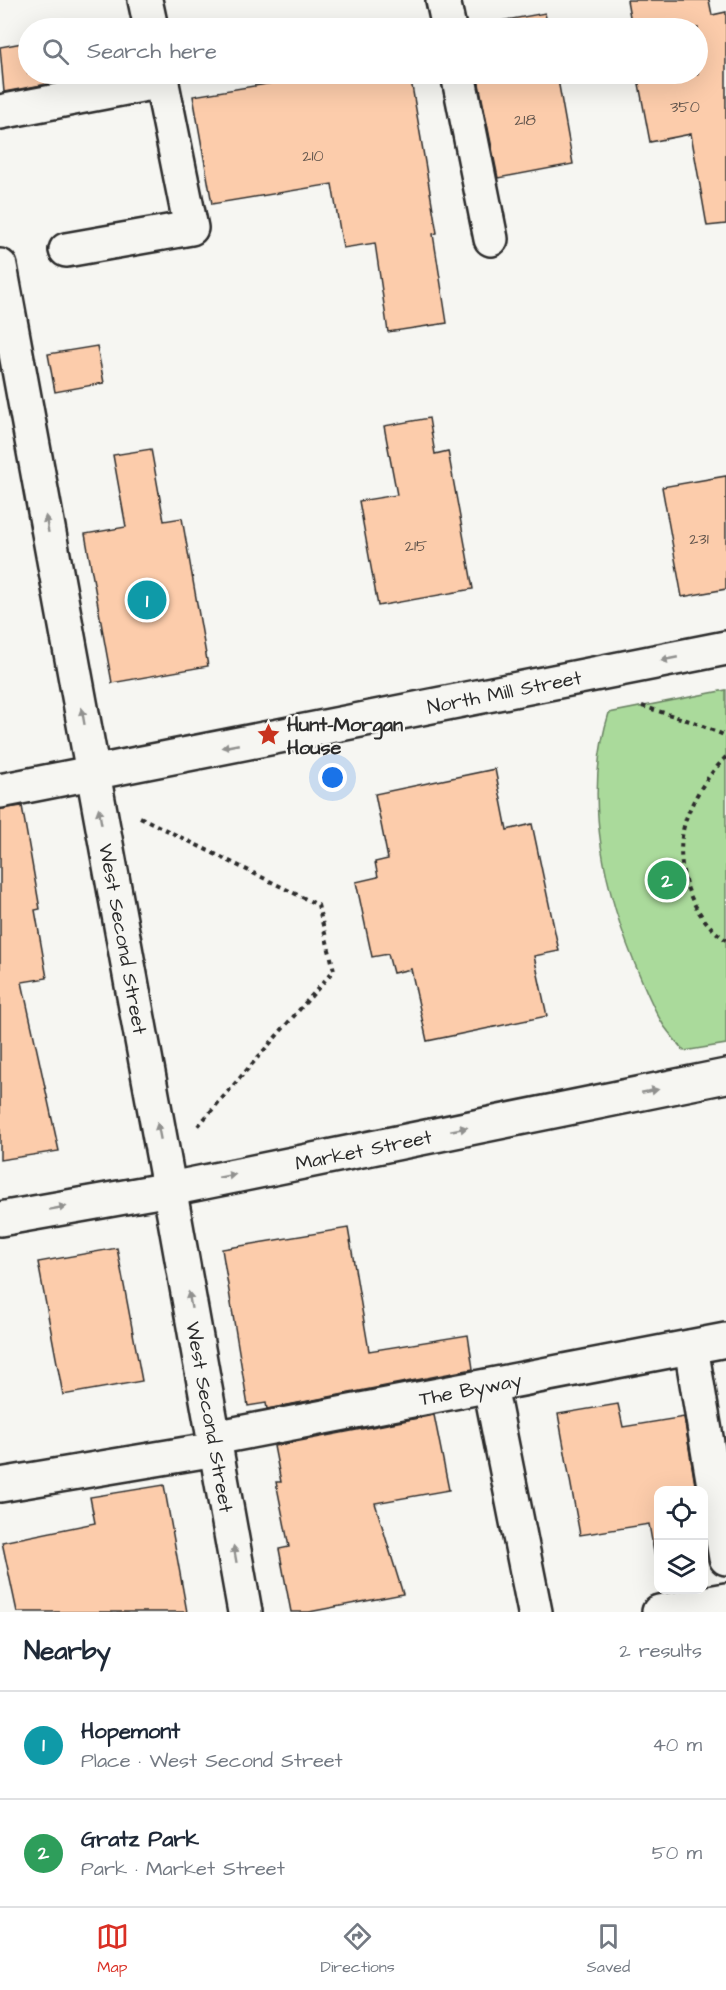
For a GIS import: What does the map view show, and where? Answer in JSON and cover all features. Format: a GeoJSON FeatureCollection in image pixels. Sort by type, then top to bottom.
{"type":"FeatureCollection","features":[{"type":"Feature","properties":{"kind":"street"},"geometry":{"type":"LineString","coordinates":[[145,0],[149,18]]}},
{"type":"Feature","properties":{"kind":"street"},"geometry":{"type":"LineString","coordinates":[[443,0],[447,18]]}},
{"type":"Feature","properties":{"kind":"street"},"geometry":{"type":"LineString","coordinates":[[0,111],[128,84]]}},
{"type":"Feature","properties":{"kind":"street"},"geometry":{"type":"LineString","coordinates":[[66,250],[191,228],[162,84]]}},
{"type":"Feature","properties":{"kind":"street"},"geometry":{"type":"LineString","coordinates":[[460,84],[491,239]]}},
{"type":"Feature","properties":{"kind":"street","name":"West Second Street"},"geometry":{"type":"LineString","coordinates":[[0,266],[6,337],[93,773],[245,1612]]}},
{"type":"Feature","properties":{"kind":"street","name":"North Mill Street"},"geometry":{"type":"LineString","coordinates":[[0,791],[726,648]]}},
{"type":"Feature","properties":{"kind":"street","name":"Market Street"},"geometry":{"type":"LineString","coordinates":[[0,1219],[170,1189],[726,1076]]}},
{"type":"Feature","properties":{"kind":"street","name":"The Byway"},"geometry":{"type":"LineString","coordinates":[[0,1485],[215,1444],[490,1386],[726,1340]]}},
{"type":"Feature","properties":{"kind":"street"},"geometry":{"type":"LineString","coordinates":[[692,1347],[726,1558]]}},
{"type":"Feature","properties":{"kind":"street"},"geometry":{"type":"LineString","coordinates":[[490,1386],[535,1612]]}},
{"type":"Feature","properties":{"kind":"street"},"geometry":{"type":"LineString","coordinates":[[659,1612],[726,1600]]}},
{"type":"Feature","properties":{"kind":"path"},"geometry":{"type":"LineString","coordinates":[[642,706],[696,723],[726,736]]}},
{"type":"Feature","properties":{"kind":"path"},"geometry":{"type":"LineString","coordinates":[[726,756],[709,777],[693,803],[682,832],[681,849],[687,889],[707,924],[726,940]]}},
{"type":"Feature","properties":{"kind":"path"},"geometry":{"type":"LineString","coordinates":[[132,813],[318,905],[334,970],[193,1131]]}},
{"type":"Feature","properties":{"kind":"green space"},"geometry":{"type":"Polygon","coordinates":[[[726,690],[726,1044],[684,1051],[664,1026],[645,989],[617,913],[608,880],[601,847],[598,813],[601,746],[609,713],[726,690]]]}},
{"type":"Feature","properties":{"kind":"building"},"geometry":{"type":"Polygon","coordinates":[[[627,0],[709,0],[712,15],[726,12],[726,224],[707,226],[691,134],[650,142],[639,84],[708,84],[708,18],[630,18],[627,0]]]}},
{"type":"Feature","properties":{"kind":"building"},"geometry":{"type":"Polygon","coordinates":[[[545,13],[546,18],[518,18],[545,13]]]}},
{"type":"Feature","properties":{"kind":"building"},"geometry":{"type":"Polygon","coordinates":[[[18,44],[18,84],[47,84],[4,92],[0,47],[18,44]]]}},
{"type":"Feature","properties":{"kind":"building"},"geometry":{"type":"Polygon","coordinates":[[[266,84],[412,84],[437,233],[433,234],[447,323],[388,332],[375,243],[343,248],[332,184],[212,204],[193,96],[266,84]]]}},
{"type":"Feature","properties":{"kind":"building"},"geometry":{"type":"Polygon","coordinates":[[[479,84],[559,84],[573,164],[498,178],[479,84]]]}},
{"type":"Feature","properties":{"kind":"building"},"geometry":{"type":"Polygon","coordinates":[[[97,346],[104,383],[55,392],[48,354],[97,346]]]}},
{"type":"Feature","properties":{"kind":"building"},"geometry":{"type":"Polygon","coordinates":[[[429,418],[435,454],[448,451],[473,589],[378,606],[359,501],[397,495],[384,426],[429,418]]]}},
{"type":"Feature","properties":{"kind":"building"},"geometry":{"type":"Polygon","coordinates":[[[151,449],[164,521],[182,518],[208,666],[112,683],[85,534],[126,527],[113,455],[151,449]]]}},
{"type":"Feature","properties":{"kind":"building"},"geometry":{"type":"Polygon","coordinates":[[[726,476],[726,589],[682,597],[662,487],[726,476]]]}},
{"type":"Feature","properties":{"kind":"building"},"geometry":{"type":"Polygon","coordinates":[[[495,769],[507,830],[532,824],[559,951],[534,956],[547,1016],[427,1041],[411,969],[393,973],[388,954],[372,957],[356,882],[378,877],[375,862],[388,859],[375,794],[495,769]]]}},
{"type":"Feature","properties":{"kind":"building"},"geometry":{"type":"Polygon","coordinates":[[[22,806],[40,909],[35,910],[47,978],[22,982],[59,1151],[0,1160],[0,809],[22,806]]]}},
{"type":"Feature","properties":{"kind":"building"},"geometry":{"type":"Polygon","coordinates":[[[348,1228],[369,1351],[468,1335],[473,1369],[267,1409],[266,1403],[248,1406],[222,1249],[348,1228]]]}},
{"type":"Feature","properties":{"kind":"building"},"geometry":{"type":"Polygon","coordinates":[[[117,1248],[142,1381],[63,1395],[38,1262],[117,1248]]]}},
{"type":"Feature","properties":{"kind":"building"},"geometry":{"type":"Polygon","coordinates":[[[618,1404],[623,1427],[684,1417],[695,1486],[654,1486],[654,1552],[649,1524],[580,1535],[558,1414],[618,1404]]]}},
{"type":"Feature","properties":{"kind":"building"},"geometry":{"type":"Polygon","coordinates":[[[434,1415],[449,1490],[375,1503],[403,1594],[309,1612],[291,1612],[279,1549],[289,1547],[276,1482],[281,1482],[274,1446],[434,1415]]]}},
{"type":"Feature","properties":{"kind":"building"},"geometry":{"type":"Polygon","coordinates":[[[164,1485],[187,1612],[17,1612],[2,1542],[95,1523],[90,1497],[164,1485]]]}},
{"type":"Feature","properties":{"kind":"place","name":"Hopemont"},"geometry":{"type":"Point","coordinates":[147,600]}},
{"type":"Feature","properties":{"kind":"place","name":"Hunt-Morgan House"},"geometry":{"type":"Point","coordinates":[269,735]}},
{"type":"Feature","properties":{"kind":"place","name":"Gratz Park"},"geometry":{"type":"Point","coordinates":[667,880]}}]}
